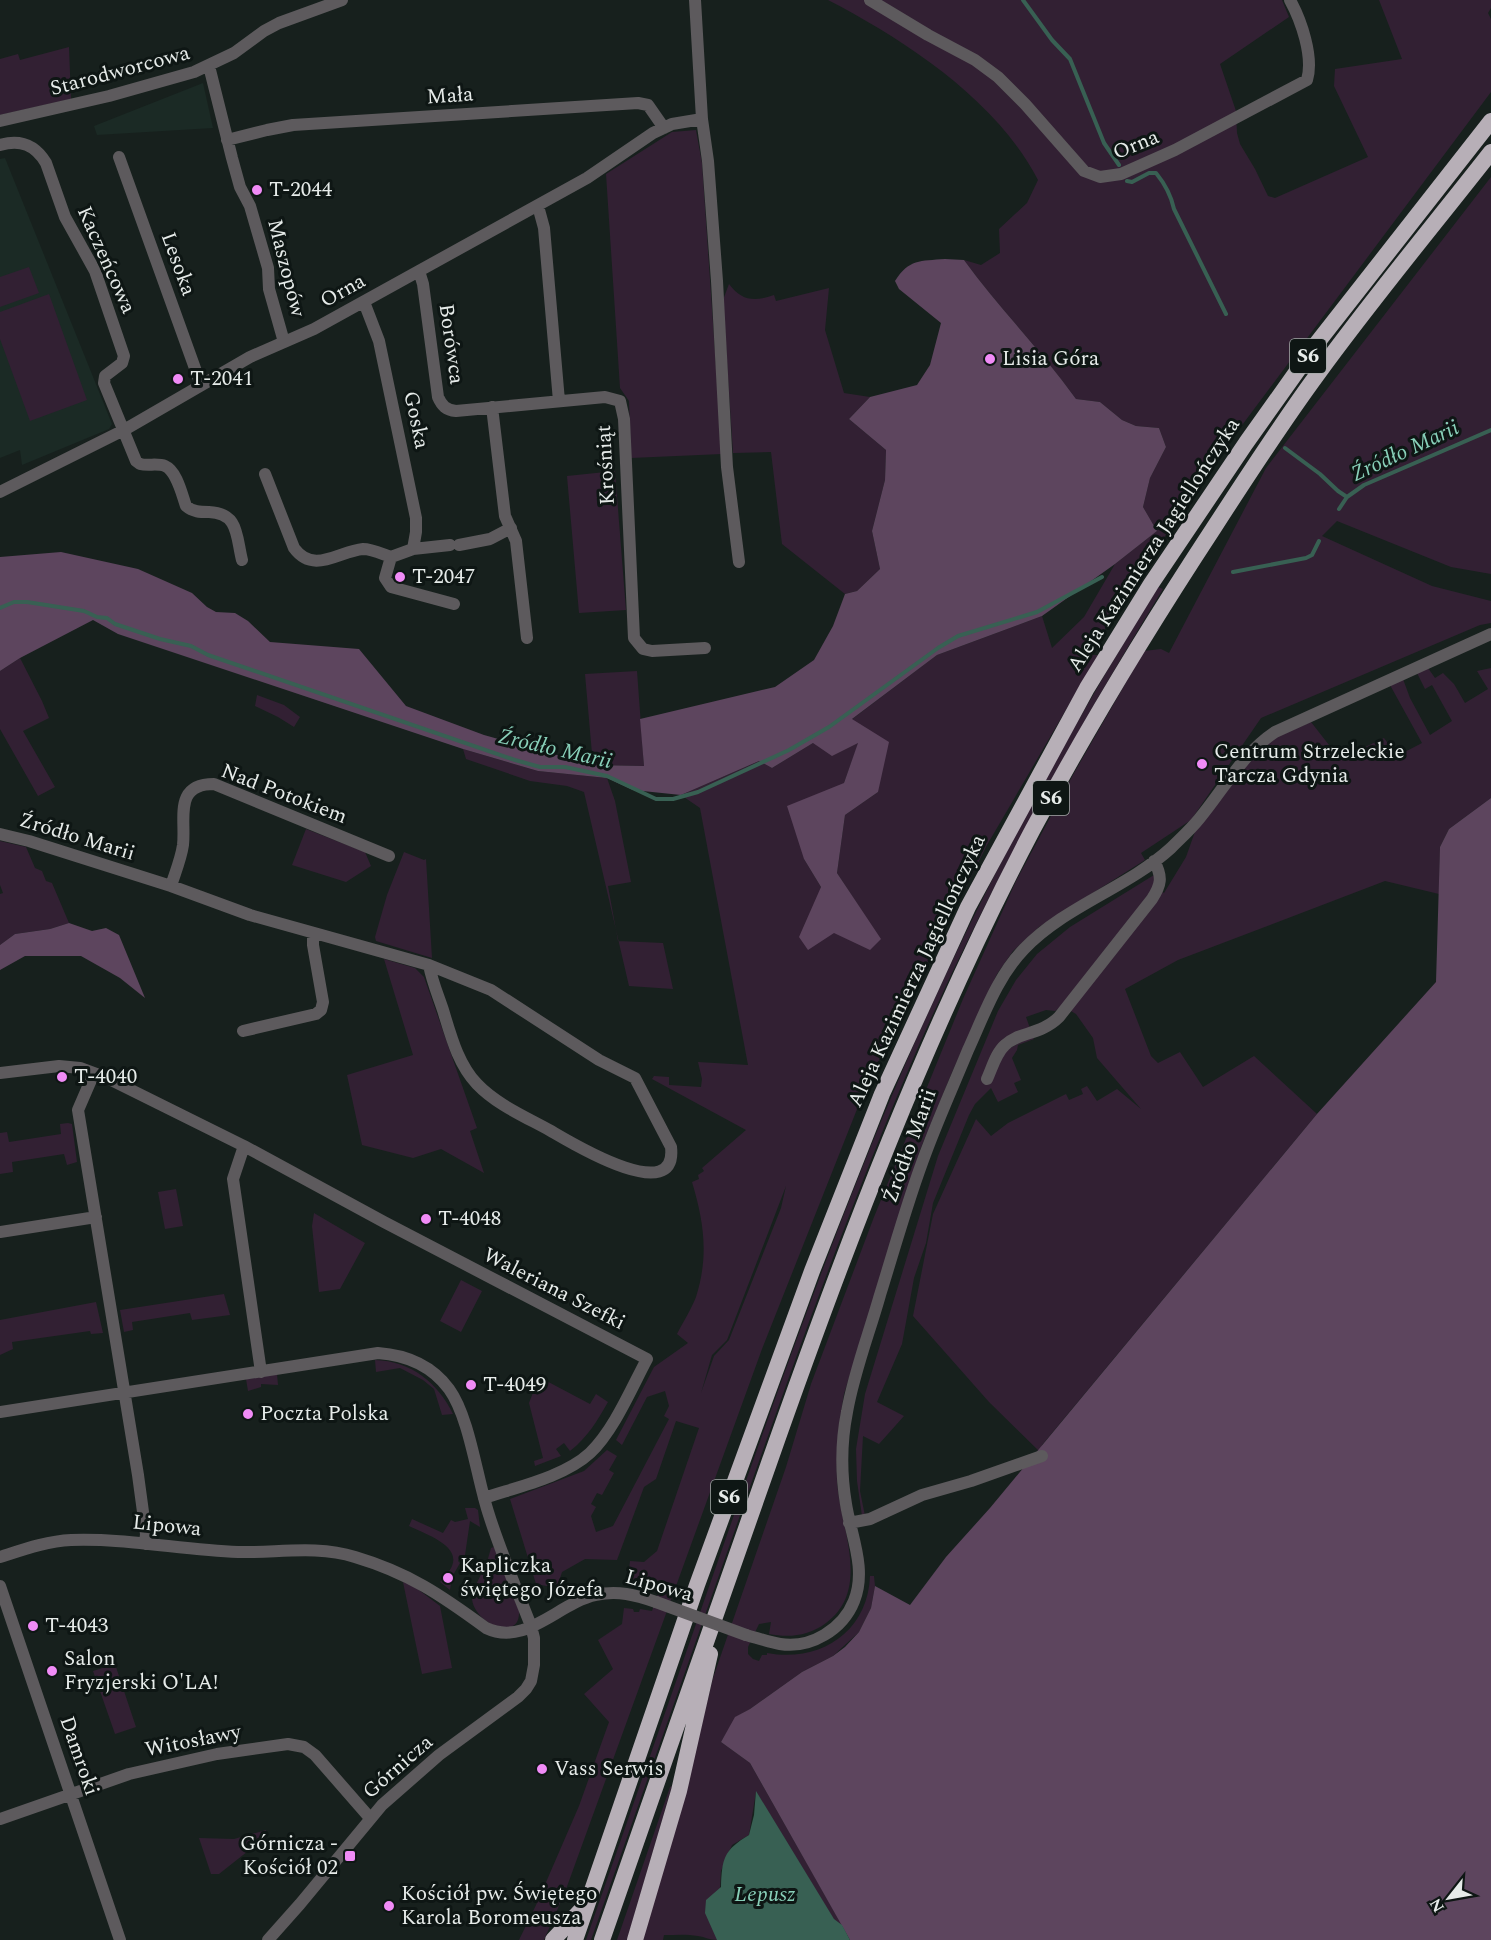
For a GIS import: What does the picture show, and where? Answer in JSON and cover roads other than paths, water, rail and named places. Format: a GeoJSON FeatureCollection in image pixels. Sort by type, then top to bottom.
{"type":"FeatureCollection","features":[{"type":"Feature","properties":{"kind":"highway","name":"Aleja Kazimierza Jagiellończyka"},"geometry":{"type":"LineString","coordinates":[[575,1940],[697,1585],[812,1271],[882,1094],[968,907],[1088,688],[1158,574],[1317,343],[1491,121]]}},
{"type":"Feature","properties":{"kind":"highway","name":"Aleja Kazimierza Jagiellończyka"},"geometry":{"type":"LineString","coordinates":[[602,1940],[828,1296],[872,1181],[949,1004],[1032,832],[1131,657],[1266,447],[1319,372],[1491,152]]}},
{"type":"Feature","properties":{"kind":"highway","name":"S6"},"geometry":{"type":"LineString","coordinates":[[635,1940],[679,1791],[705,1684],[721,1599]]}},
{"type":"Feature","properties":{"kind":"highway","name":"S6"},"geometry":{"type":"LineString","coordinates":[[553,1940],[587,1904]]}},
{"type":"Feature","properties":{"kind":"street","name":"Starodworcowa"},"geometry":{"type":"LineString","coordinates":[[0,122],[162,83],[209,66],[234,53],[264,30],[279,23],[342,0]]}},
{"type":"Feature","properties":{"kind":"street"},"geometry":{"type":"LineString","coordinates":[[695,0],[702,119],[708,161],[727,467],[739,562]]}},
{"type":"Feature","properties":{"kind":"street","name":"Orna"},"geometry":{"type":"LineString","coordinates":[[870,0],[975,60],[998,77],[1084,171],[1100,177],[1121,174],[1166,154],[1307,80],[1310,72],[1301,21],[1290,0]]}},
{"type":"Feature","properties":{"kind":"street","name":"Maszopów"},"geometry":{"type":"LineString","coordinates":[[209,66],[240,187],[250,206],[268,268],[269,289],[284,342]]}},
{"type":"Feature","properties":{"kind":"street","name":"Mała"},"geometry":{"type":"LineString","coordinates":[[227,140],[293,125],[638,103],[648,105],[664,128]]}},
{"type":"Feature","properties":{"kind":"street","name":"Orna"},"geometry":{"type":"LineString","coordinates":[[0,492],[124,430],[250,357],[314,329],[364,302],[587,178],[664,128],[702,119]]}},
{"type":"Feature","properties":{"kind":"street","name":"Kaczeńcowa"},"geometry":{"type":"LineString","coordinates":[[0,145],[12,142],[28,144],[42,156],[65,217],[95,271],[123,350],[124,360],[108,372],[104,383],[136,460],[140,464],[164,465],[169,468],[174,474],[186,506],[190,509],[196,512],[223,513],[228,516],[233,522],[242,560]]}},
{"type":"Feature","properties":{"kind":"street","name":"Lesoka"},"geometry":{"type":"LineString","coordinates":[[119,157],[201,384]]}},
{"type":"Feature","properties":{"kind":"street"},"geometry":{"type":"LineString","coordinates":[[538,206],[544,228],[559,401]]}},
{"type":"Feature","properties":{"kind":"street","name":"Borówca"},"geometry":{"type":"LineString","coordinates":[[419,271],[423,284],[438,397],[442,405],[448,410],[456,411],[559,401]]}},
{"type":"Feature","properties":{"kind":"street","name":"Goska"},"geometry":{"type":"LineString","coordinates":[[364,302],[379,341],[414,504],[416,532],[413,549]]}},
{"type":"Feature","properties":{"kind":"street","name":"Krośniąt"},"geometry":{"type":"LineString","coordinates":[[559,401],[614,398],[620,401],[623,409],[633,630],[638,644],[652,651],[705,648]]}},
{"type":"Feature","properties":{"kind":"street"},"geometry":{"type":"LineString","coordinates":[[492,407],[505,516],[516,541],[527,638]]}},
{"type":"Feature","properties":{"kind":"street"},"geometry":{"type":"LineString","coordinates":[[265,474],[294,548],[299,555],[316,561],[364,549],[391,557],[413,549],[490,539],[511,528]]}},
{"type":"Feature","properties":{"kind":"street"},"geometry":{"type":"LineString","coordinates":[[391,557],[386,578],[392,587],[454,604]]}},
{"type":"Feature","properties":{"kind":"street","name":"Źródło Marii"},"geometry":{"type":"LineString","coordinates":[[849,1523],[844,1488],[843,1449],[853,1386],[925,1154],[990,1000],[1008,968],[1035,938],[1168,850],[1199,819],[1249,753],[1275,732],[1491,634]]}},
{"type":"Feature","properties":{"kind":"street","name":"Nad Potokiem"},"geometry":{"type":"LineString","coordinates":[[171,886],[183,842],[183,808],[186,796],[203,784],[214,784],[389,856]]}},
{"type":"Feature","properties":{"kind":"street","name":"Źródło Marii"},"geometry":{"type":"LineString","coordinates":[[0,834],[36,843],[171,886],[250,915],[429,965],[490,990],[598,1060],[635,1078],[671,1147],[672,1158],[669,1165],[659,1171],[649,1172],[626,1169],[594,1156],[492,1097],[465,1069],[455,1048],[429,965]]}},
{"type":"Feature","properties":{"kind":"street"},"geometry":{"type":"LineString","coordinates":[[987,1078],[1004,1046],[1040,1025],[1053,1022],[1152,899],[1161,880],[1159,869],[1154,861]]}},
{"type":"Feature","properties":{"kind":"street"},"geometry":{"type":"LineString","coordinates":[[243,1031],[316,1014],[321,1010],[323,1002],[313,934]]}},
{"type":"Feature","properties":{"kind":"street","name":"Waleriana Szefki"},"geometry":{"type":"LineString","coordinates":[[0,1073],[59,1066],[94,1072],[244,1146],[647,1359],[602,1440],[589,1454],[558,1474],[484,1498]]}},
{"type":"Feature","properties":{"kind":"street"},"geometry":{"type":"LineString","coordinates":[[94,1072],[78,1110],[138,1475],[146,1534],[145,1544]]}},
{"type":"Feature","properties":{"kind":"street"},"geometry":{"type":"LineString","coordinates":[[244,1146],[233,1179],[261,1371]]}},
{"type":"Feature","properties":{"kind":"street"},"geometry":{"type":"LineString","coordinates":[[0,1232],[96,1217]]}},
{"type":"Feature","properties":{"kind":"street","name":"Górnicza"},"geometry":{"type":"LineString","coordinates":[[0,1412],[378,1353],[396,1354],[417,1362],[435,1374],[449,1389],[462,1414],[496,1536],[531,1626],[534,1638],[534,1665],[531,1681],[518,1697],[440,1755],[398,1790],[370,1818],[268,1940]]}},
{"type":"Feature","properties":{"kind":"street"},"geometry":{"type":"LineString","coordinates":[[849,1523],[870,1519],[922,1495],[971,1481],[1042,1456]]}},
{"type":"Feature","properties":{"kind":"street","name":"Lipowa"},"geometry":{"type":"LineString","coordinates":[[0,1557],[70,1540],[117,1540],[225,1552],[334,1552],[381,1565],[420,1582],[486,1628],[497,1633],[515,1633],[579,1600],[613,1592],[634,1594],[746,1635],[779,1644],[795,1644],[818,1639],[840,1623],[852,1605],[859,1582],[858,1560],[849,1523]]}},
{"type":"Feature","properties":{"kind":"street","name":"Damroki"},"geometry":{"type":"LineString","coordinates":[[0,1586],[120,1940]]}},
{"type":"Feature","properties":{"kind":"street","name":"Witosławy"},"geometry":{"type":"LineString","coordinates":[[0,1819],[129,1774],[223,1753],[288,1744],[304,1747],[315,1755],[370,1818]]}},
{"type":"Feature","properties":{"kind":"water","name":"Lepusz"},"geometry":{"type":"Polygon","coordinates":[[[756,1791],[834,1919],[842,1925],[850,1940],[717,1940],[705,1913],[706,1900],[721,1887],[722,1869],[729,1850],[749,1835],[756,1791]]]}},
{"type":"Feature","properties":{"kind":"waterway"},"geometry":{"type":"LineString","coordinates":[[1023,0],[1052,40],[1070,59],[1104,143],[1119,165]]}},
{"type":"Feature","properties":{"kind":"waterway"},"geometry":{"type":"LineString","coordinates":[[1127,181],[1132,182],[1149,173],[1156,173],[1159,177],[1226,314]]}},
{"type":"Feature","properties":{"kind":"waterway","name":"Źródło Marii"},"geometry":{"type":"LineString","coordinates":[[1339,509],[1347,497],[1364,485],[1491,430]]}},
{"type":"Feature","properties":{"kind":"waterway"},"geometry":{"type":"LineString","coordinates":[[1285,448],[1347,497]]}},
{"type":"Feature","properties":{"kind":"waterway","name":"Źródło Marii"},"geometry":{"type":"LineString","coordinates":[[1233,572],[1306,558],[1312,555],[1319,541]]}},
{"type":"Feature","properties":{"kind":"waterway","name":"Źródło Marii"},"geometry":{"type":"LineString","coordinates":[[0,608],[14,602],[27,602],[84,611],[97,617],[107,618],[115,624],[160,639],[191,646],[208,655],[515,760],[540,767],[565,767],[607,776],[656,799],[673,799],[698,792],[789,750],[829,727],[958,636],[1037,612],[1102,577]]}},
{"type":"Feature","properties":{"kind":"place","name":"T-2044"},"geometry":{"type":"Point","coordinates":[257,190]}},
{"type":"Feature","properties":{"kind":"place","name":"Lisia Góra"},"geometry":{"type":"Point","coordinates":[990,359]}},
{"type":"Feature","properties":{"kind":"place","name":"T-2041"},"geometry":{"type":"Point","coordinates":[178,379]}},
{"type":"Feature","properties":{"kind":"place","name":"T-2047"},"geometry":{"type":"Point","coordinates":[400,577]}},
{"type":"Feature","properties":{"kind":"place","name":"Centrum Strzeleckie Tarcza Gdynia"},"geometry":{"type":"Point","coordinates":[1202,764]}},
{"type":"Feature","properties":{"kind":"place","name":"T-4040"},"geometry":{"type":"Point","coordinates":[62,1077]}},
{"type":"Feature","properties":{"kind":"place","name":"T-4048"},"geometry":{"type":"Point","coordinates":[426,1219]}},
{"type":"Feature","properties":{"kind":"place","name":"T-4049"},"geometry":{"type":"Point","coordinates":[471,1385]}},
{"type":"Feature","properties":{"kind":"place","name":"Poczta Polska"},"geometry":{"type":"Point","coordinates":[248,1414]}},
{"type":"Feature","properties":{"kind":"place","name":"Kapliczka świętego Józefa"},"geometry":{"type":"Point","coordinates":[448,1578]}},
{"type":"Feature","properties":{"kind":"place","name":"T-4043"},"geometry":{"type":"Point","coordinates":[33,1626]}},
{"type":"Feature","properties":{"kind":"place","name":"Salon Fryzjerski O'LA!"},"geometry":{"type":"Point","coordinates":[52,1671]}},
{"type":"Feature","properties":{"kind":"place","name":"Vass Serwis"},"geometry":{"type":"Point","coordinates":[542,1769]}},
{"type":"Feature","properties":{"kind":"place","name":"Górnicza - Kościół 02"},"geometry":{"type":"Point","coordinates":[350,1856]}},
{"type":"Feature","properties":{"kind":"place","name":"Kościół pw. Świętego Karola Boromeusza"},"geometry":{"type":"Point","coordinates":[389,1906]}}]}
